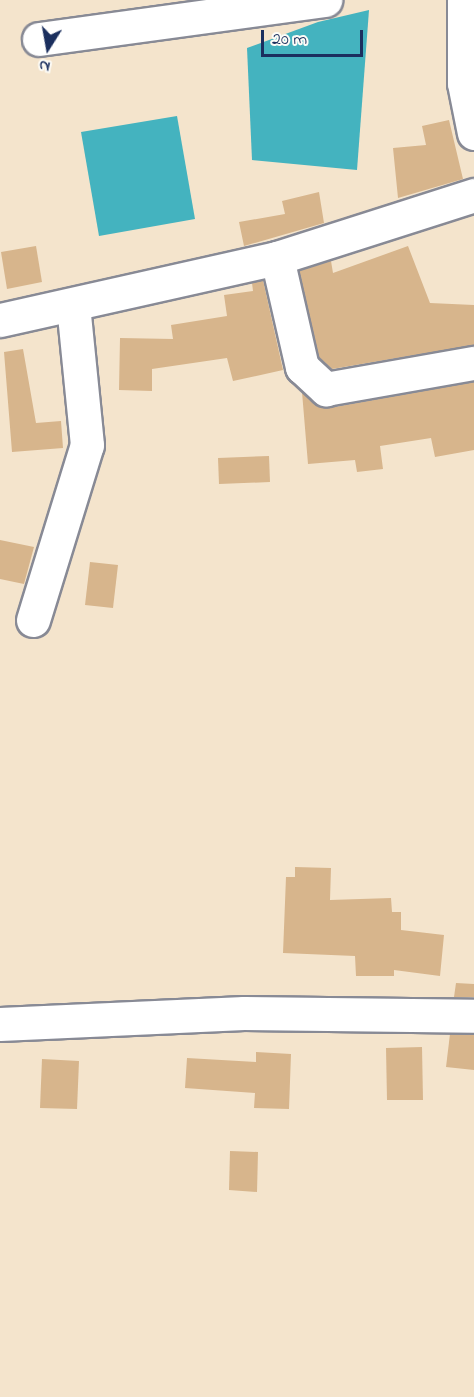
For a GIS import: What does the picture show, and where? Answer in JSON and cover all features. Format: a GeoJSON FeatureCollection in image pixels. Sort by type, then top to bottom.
{"type":"FeatureCollection","features":[{"type":"Feature","properties":{"kind":"street"},"geometry":{"type":"LineString","coordinates":[[39,39],[325,0]]}},
{"type":"Feature","properties":{"kind":"street"},"geometry":{"type":"LineString","coordinates":[[464,0],[464,83],[474,133]]}},
{"type":"Feature","properties":{"kind":"street"},"geometry":{"type":"LineString","coordinates":[[0,321],[277,258],[474,195]]}},
{"type":"Feature","properties":{"kind":"street"},"geometry":{"type":"LineString","coordinates":[[277,258],[302,367],[326,388],[474,363]]}},
{"type":"Feature","properties":{"kind":"street"},"geometry":{"type":"LineString","coordinates":[[33,620],[87,445],[73,305]]}},
{"type":"Feature","properties":{"kind":"street"},"geometry":{"type":"LineString","coordinates":[[0,1024],[244,1013],[474,1016]]}},
{"type":"Feature","properties":{"kind":"water"},"geometry":{"type":"Polygon","coordinates":[[[369,10],[357,170],[252,160],[247,48],[318,22],[369,10]]]}},
{"type":"Feature","properties":{"kind":"water"},"geometry":{"type":"Polygon","coordinates":[[[177,116],[195,219],[99,236],[81,132],[177,116]]]}},
{"type":"Feature","properties":{"kind":"building"},"geometry":{"type":"Polygon","coordinates":[[[449,120],[463,179],[398,198],[393,148],[426,145],[422,126],[449,120]]]}},
{"type":"Feature","properties":{"kind":"building"},"geometry":{"type":"Polygon","coordinates":[[[319,192],[324,223],[244,246],[239,222],[285,214],[282,201],[319,192]]]}},
{"type":"Feature","properties":{"kind":"building"},"geometry":{"type":"Polygon","coordinates":[[[36,246],[42,282],[7,289],[1,252],[36,246]]]}},
{"type":"Feature","properties":{"kind":"building"},"geometry":{"type":"Polygon","coordinates":[[[408,246],[430,303],[474,305],[474,345],[332,369],[319,357],[299,271],[331,261],[333,273],[408,246]]]}},
{"type":"Feature","properties":{"kind":"building"},"geometry":{"type":"Polygon","coordinates":[[[263,280],[283,370],[233,381],[227,358],[152,369],[152,391],[119,390],[120,338],[173,339],[171,325],[227,316],[224,295],[253,291],[252,283],[263,280]]]}},
{"type":"Feature","properties":{"kind":"building"},"geometry":{"type":"Polygon","coordinates":[[[23,349],[36,423],[61,421],[63,448],[12,452],[4,352],[23,349]]]}},
{"type":"Feature","properties":{"kind":"building"},"geometry":{"type":"Polygon","coordinates":[[[474,382],[474,450],[435,457],[431,438],[380,446],[383,469],[357,472],[355,460],[308,464],[302,392],[314,403],[329,408],[474,382]]]}},
{"type":"Feature","properties":{"kind":"building"},"geometry":{"type":"Polygon","coordinates":[[[269,456],[270,482],[219,484],[218,458],[269,456]]]}},
{"type":"Feature","properties":{"kind":"building"},"geometry":{"type":"Polygon","coordinates":[[[0,540],[34,547],[24,584],[0,579],[0,540]]]}},
{"type":"Feature","properties":{"kind":"building"},"geometry":{"type":"Polygon","coordinates":[[[90,562],[118,565],[113,608],[85,605],[90,562]]]}},
{"type":"Feature","properties":{"kind":"building"},"geometry":{"type":"Polygon","coordinates":[[[295,867],[331,868],[330,900],[391,898],[392,912],[401,912],[401,930],[444,935],[440,976],[394,970],[394,976],[356,976],[355,956],[283,953],[286,877],[295,877],[295,867]]]}},
{"type":"Feature","properties":{"kind":"building"},"geometry":{"type":"Polygon","coordinates":[[[456,983],[474,984],[474,997],[454,997],[456,983]]]}},
{"type":"Feature","properties":{"kind":"building"},"geometry":{"type":"Polygon","coordinates":[[[450,1034],[474,1035],[474,1070],[446,1067],[450,1034]]]}},
{"type":"Feature","properties":{"kind":"building"},"geometry":{"type":"Polygon","coordinates":[[[422,1047],[423,1100],[387,1100],[386,1048],[422,1047]]]}},
{"type":"Feature","properties":{"kind":"building"},"geometry":{"type":"Polygon","coordinates":[[[256,1052],[291,1054],[289,1109],[254,1108],[255,1093],[185,1088],[187,1058],[256,1062],[256,1052]]]}},
{"type":"Feature","properties":{"kind":"building"},"geometry":{"type":"Polygon","coordinates":[[[42,1059],[79,1061],[77,1109],[40,1108],[42,1059]]]}},
{"type":"Feature","properties":{"kind":"building"},"geometry":{"type":"Polygon","coordinates":[[[230,1151],[258,1152],[257,1192],[229,1190],[230,1151]]]}}]}
